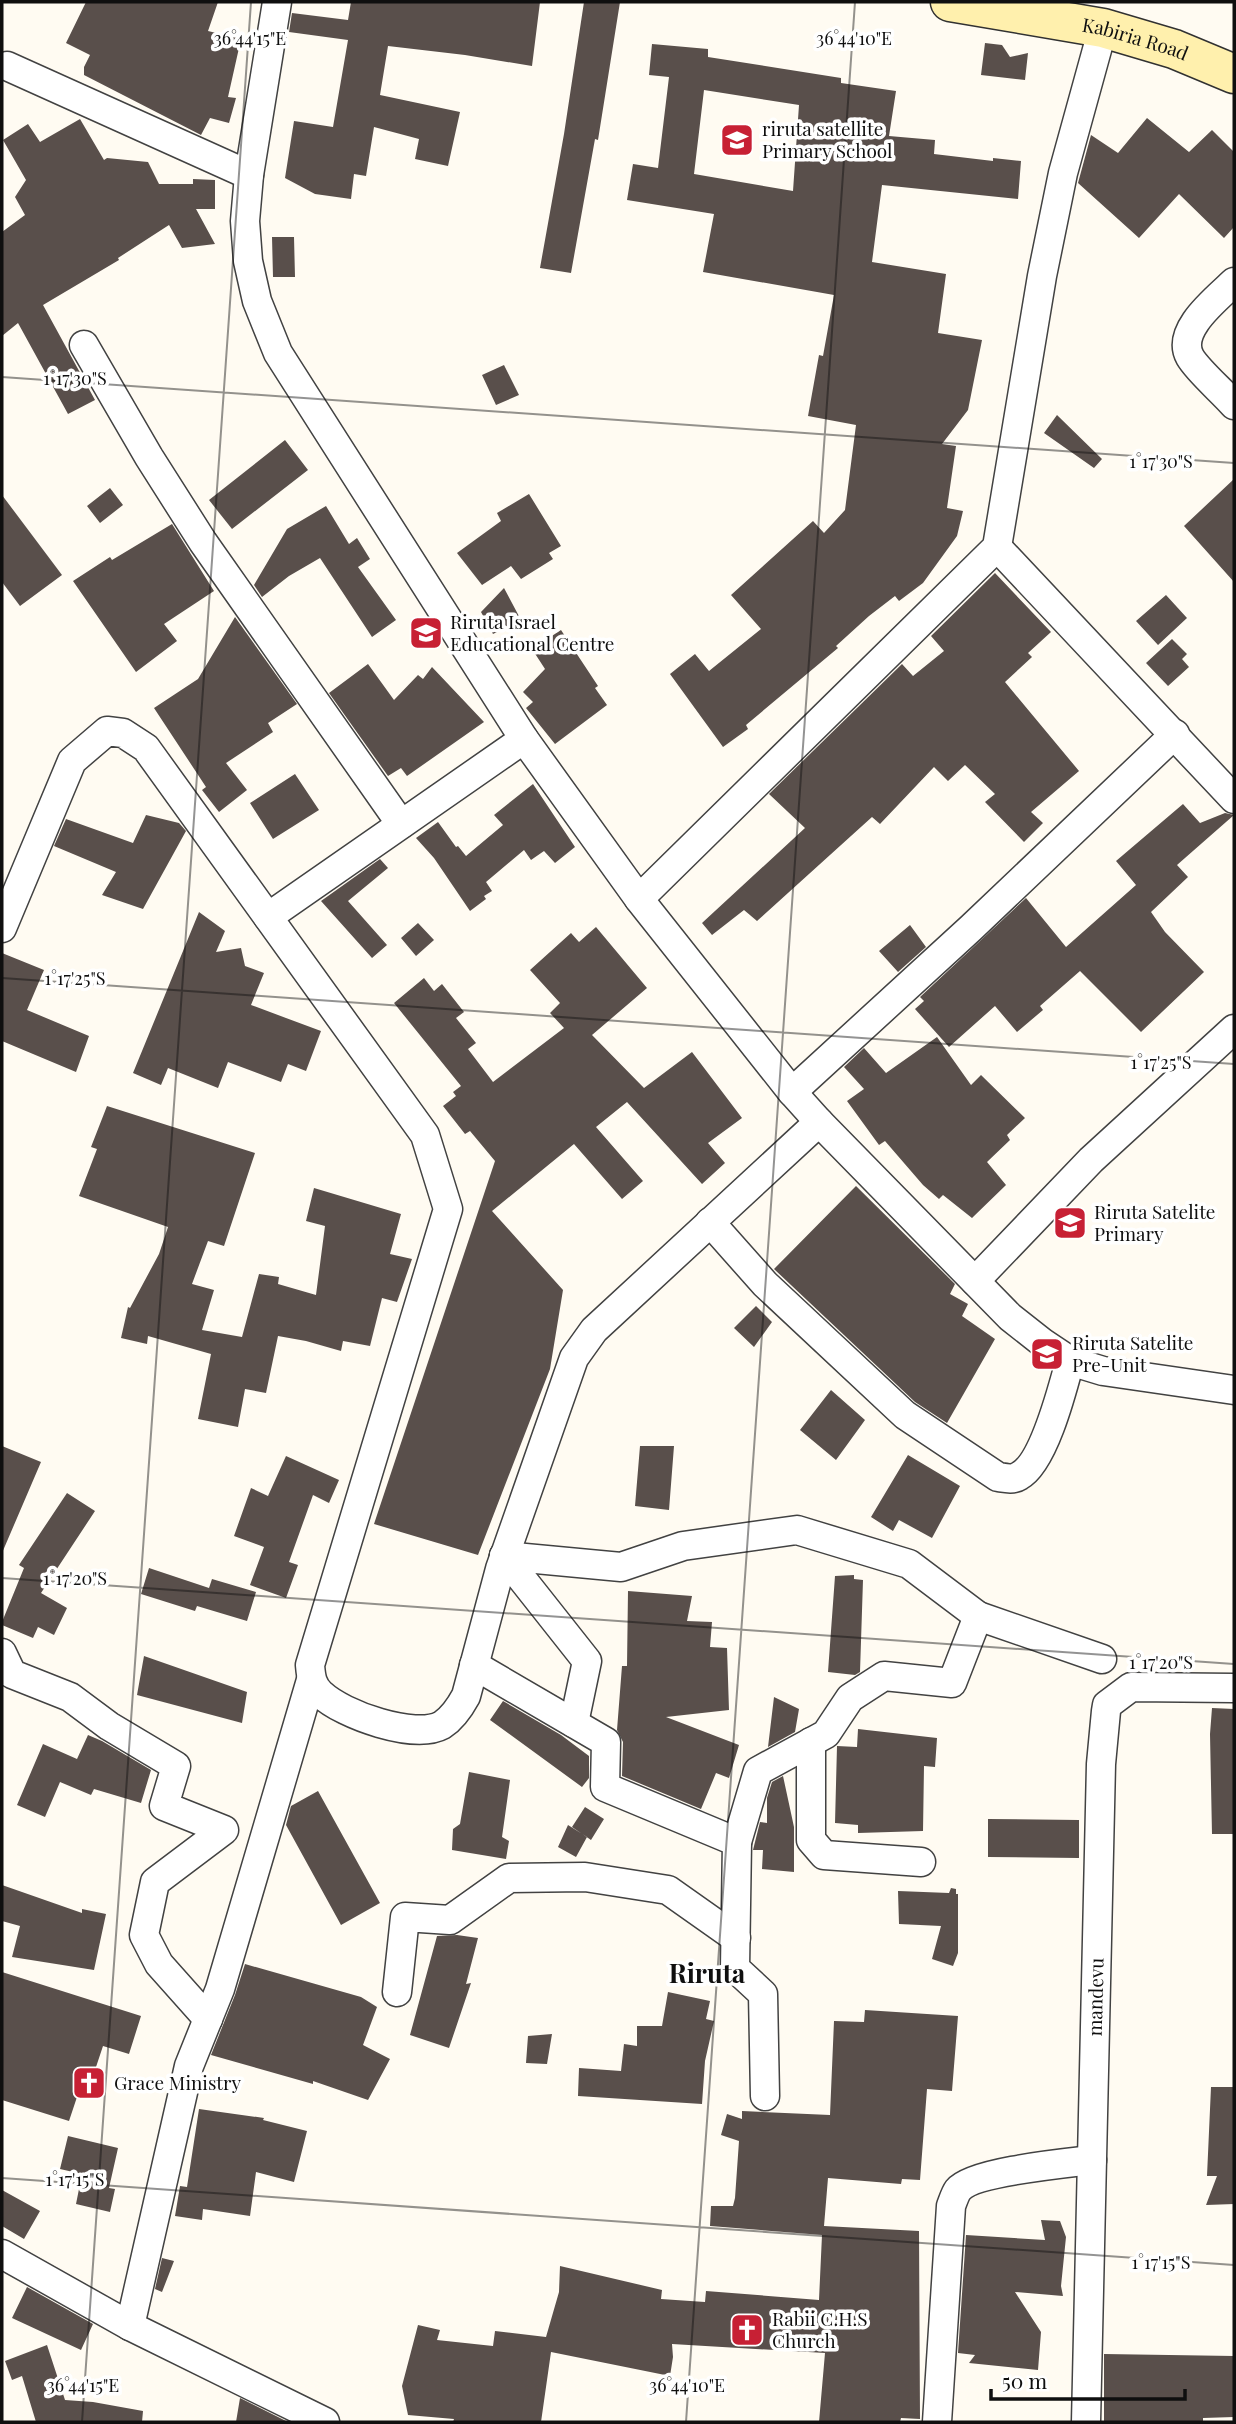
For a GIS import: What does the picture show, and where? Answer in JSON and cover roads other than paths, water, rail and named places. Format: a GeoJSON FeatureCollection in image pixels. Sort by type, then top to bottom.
{"type":"FeatureCollection","features":[{"type":"Feature","properties":{"kind":"main road","name":"Kabiria Road"},"geometry":{"type":"LineString","coordinates":[[950,2],[1061,11],[1234,74]]}},
{"type":"Feature","properties":{"kind":"street"},"geometry":{"type":"LineString","coordinates":[[277,2],[249,176],[245,221],[248,261],[257,301],[278,353],[524,739],[639,899],[792,1091],[1010,1317],[1070,1361],[1103,1371],[1234,1390]]}},
{"type":"Feature","properties":{"kind":"street"},"geometry":{"type":"LineString","coordinates":[[639,899],[996,547],[1044,263],[1063,173],[1103,28]]}},
{"type":"Feature","properties":{"kind":"street"},"geometry":{"type":"LineString","coordinates":[[7,66],[249,176]]}},
{"type":"Feature","properties":{"kind":"street"},"geometry":{"type":"LineString","coordinates":[[1234,282],[1196,321],[1187,338],[1190,357],[1234,405]]}},
{"type":"Feature","properties":{"kind":"street"},"geometry":{"type":"LineString","coordinates":[[84,345],[149,457],[203,542],[401,824]]}},
{"type":"Feature","properties":{"kind":"street"},"geometry":{"type":"LineString","coordinates":[[996,547],[1175,733],[1234,799]]}},
{"type":"Feature","properties":{"kind":"street"},"geometry":{"type":"LineString","coordinates":[[2,928],[72,761],[107,731],[123,733],[146,748],[425,1135],[448,1209],[310,1665],[311,1680],[220,1989],[189,2066],[130,2326]]}},
{"type":"Feature","properties":{"kind":"street"},"geometry":{"type":"LineString","coordinates":[[792,1091],[971,928],[1175,733]]}},
{"type":"Feature","properties":{"kind":"street"},"geometry":{"type":"LineString","coordinates":[[268,917],[524,739]]}},
{"type":"Feature","properties":{"kind":"street"},"geometry":{"type":"LineString","coordinates":[[975,1281],[1091,1160],[1234,1029]]}},
{"type":"Feature","properties":{"kind":"street"},"geometry":{"type":"LineString","coordinates":[[311,1680],[321,1695],[354,1716],[407,1730],[441,1726],[456,1712],[466,1696],[504,1556],[570,1370],[584,1342],[819,1122]]}},
{"type":"Feature","properties":{"kind":"street"},"geometry":{"type":"LineString","coordinates":[[710,1222],[765,1284],[905,1415],[998,1477],[1009,1479],[1020,1476],[1031,1465],[1055,1419],[1070,1361]]}},
{"type":"Feature","properties":{"kind":"street"},"geometry":{"type":"LineString","coordinates":[[504,1556],[621,1567],[683,1546],[797,1530],[909,1564],[978,1616],[1102,1659]]}},
{"type":"Feature","properties":{"kind":"street"},"geometry":{"type":"LineString","coordinates":[[504,1556],[587,1661],[574,1723]]}},
{"type":"Feature","properties":{"kind":"street"},"geometry":{"type":"LineString","coordinates":[[765,2096],[763,1994],[735,1968],[737,1842],[758,1771],[826,1734],[850,1698],[884,1675],[952,1683],[978,1616]]}},
{"type":"Feature","properties":{"kind":"street"},"geometry":{"type":"LineString","coordinates":[[2,1653],[12,1674],[70,1697],[109,1726],[176,1766],[164,1806],[224,1829],[155,1882],[144,1936],[159,1964],[208,2019]]}},
{"type":"Feature","properties":{"kind":"street"},"geometry":{"type":"LineString","coordinates":[[474,1665],[606,1742],[605,1787],[737,1842]]}},
{"type":"Feature","properties":{"kind":"street","name":"mandevu"},"geometry":{"type":"LineString","coordinates":[[1086,2422],[1101,1764],[1107,1704],[1131,1687],[1234,1688]]}},
{"type":"Feature","properties":{"kind":"street"},"geometry":{"type":"LineString","coordinates":[[811,1742],[811,1840],[824,1855],[921,1862]]}},
{"type":"Feature","properties":{"kind":"street"},"geometry":{"type":"LineString","coordinates":[[397,1992],[405,1917],[450,1920],[509,1878],[585,1877],[668,1889],[736,1938]]}},
{"type":"Feature","properties":{"kind":"street"},"geometry":{"type":"LineString","coordinates":[[937,2422],[951,2206],[958,2190],[966,2184],[1015,2170],[1092,2160]]}},
{"type":"Feature","properties":{"kind":"street"},"geometry":{"type":"LineString","coordinates":[[2,2254],[130,2326],[325,2422]]}},
{"type":"Feature","properties":{"kind":"place","name":"riruta satellite Primary School"},"geometry":{"type":"Point","coordinates":[737,140]}},
{"type":"Feature","properties":{"kind":"place","name":"Riruta Israel Educational Centre"},"geometry":{"type":"Point","coordinates":[426,633]}},
{"type":"Feature","properties":{"kind":"place","name":"Riruta Satelite Primary"},"geometry":{"type":"Point","coordinates":[1070,1223]}},
{"type":"Feature","properties":{"kind":"place","name":"Riruta Satelite Pre-Unit"},"geometry":{"type":"Point","coordinates":[1047,1354]}},
{"type":"Feature","properties":{"kind":"place","name":"Grace Ministry"},"geometry":{"type":"Point","coordinates":[89,2083]}},
{"type":"Feature","properties":{"kind":"place","name":"Rabii C.H.S Church"},"geometry":{"type":"Point","coordinates":[747,2330]}},
{"type":"Feature","properties":{"kind":"district","name":"Riruta"},"geometry":{"type":"Point","coordinates":[707,1974]}}]}
